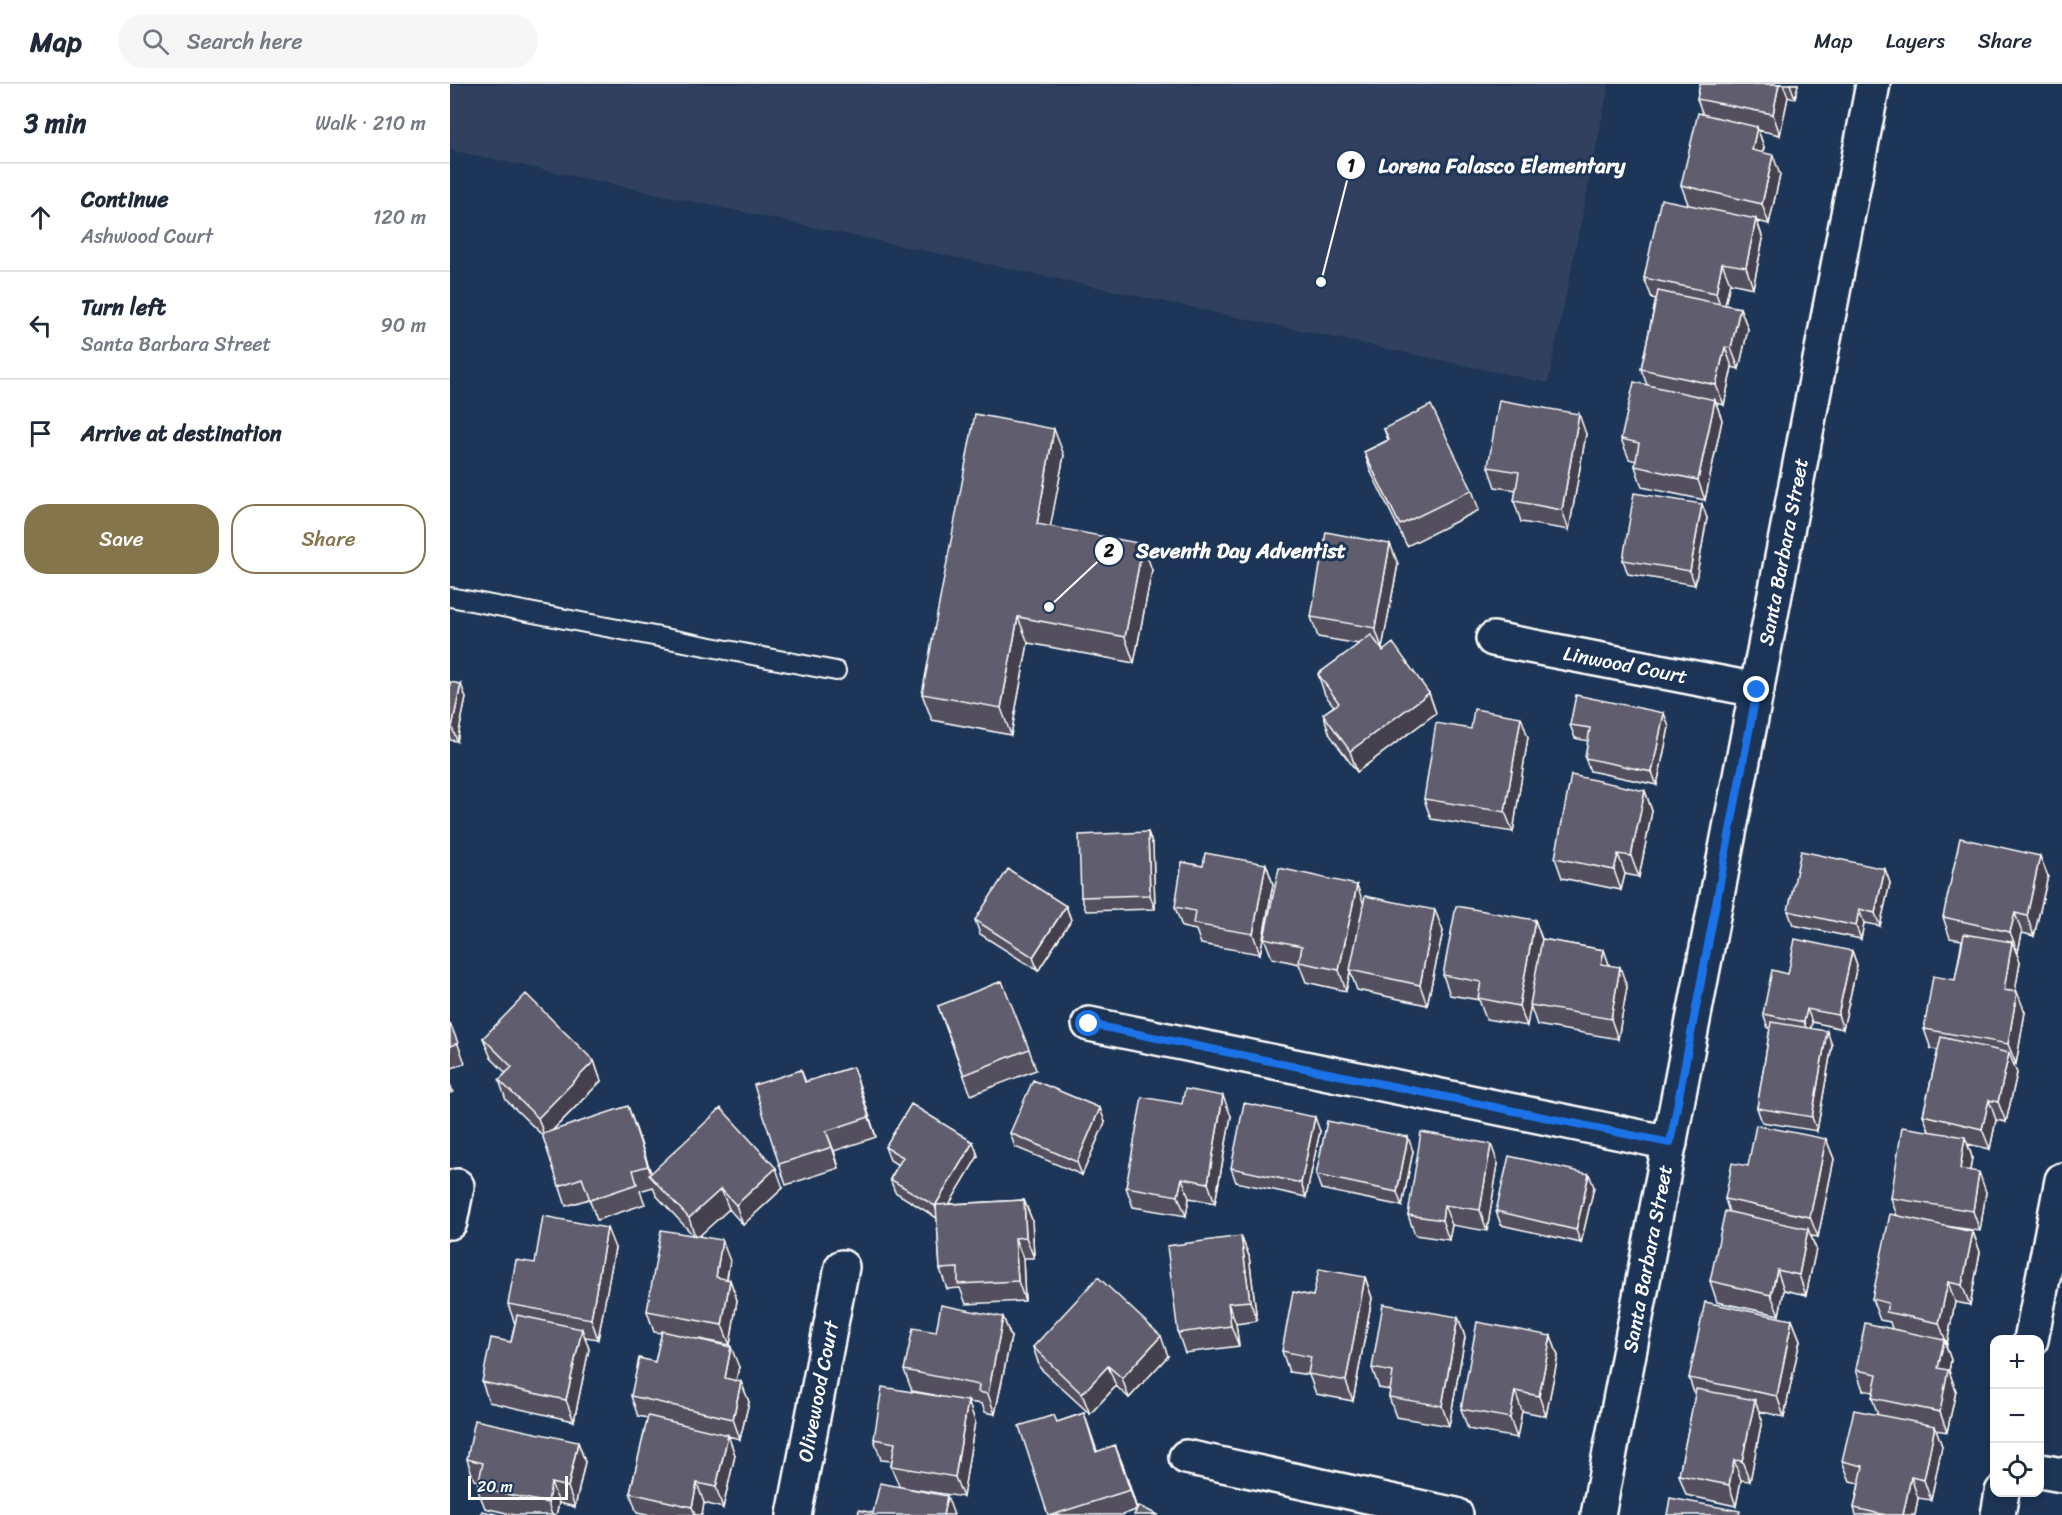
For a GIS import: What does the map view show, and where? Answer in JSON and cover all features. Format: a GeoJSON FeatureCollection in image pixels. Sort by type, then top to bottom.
{"type":"FeatureCollection","features":[{"type":"Feature","properties":{"kind":"street","name":"Santa Barbara Street"},"geometry":{"type":"LineString","coordinates":[[1598,1515],[1873,84]]}},
{"type":"Feature","properties":{"kind":"street","name":"Linwood Court"},"geometry":{"type":"LineString","coordinates":[[1493,639],[1757,690]]}},
{"type":"Feature","properties":{"kind":"street"},"geometry":{"type":"LineString","coordinates":[[1089,1024],[1670,1143]]}},
{"type":"Feature","properties":{"kind":"street"},"geometry":{"type":"LineString","coordinates":[[2032,1335],[2062,1180]]}},
{"type":"Feature","properties":{"kind":"street"},"geometry":{"type":"LineString","coordinates":[[450,1222],[457,1186]]}},
{"type":"Feature","properties":{"kind":"street","name":"Olivewood Court"},"geometry":{"type":"LineString","coordinates":[[794,1515],[842,1268]]}},
{"type":"Feature","properties":{"kind":"street"},"geometry":{"type":"LineString","coordinates":[[1186,1457],[1456,1515]]}},
{"type":"Feature","properties":{"kind":"street"},"geometry":{"type":"LineString","coordinates":[[2044,1472],[2062,1475]]}},
{"type":"Feature","properties":{"kind":"street"},"geometry":{"type":"LineString","coordinates":[[1998,1515],[2001,1497]]}},
{"type":"Feature","properties":{"kind":"lane"},"geometry":{"type":"LineString","coordinates":[[450,597],[836,671]]}},
{"type":"Feature","properties":{"kind":"shaded area"},"geometry":{"type":"Polygon","coordinates":[[[450,84],[1609,84],[1548,383],[450,150],[450,84]]]}},
{"type":"Feature","properties":{"kind":"building"},"geometry":{"type":"Polygon","coordinates":[[[1700,84],[1779,84],[1773,114],[1697,99],[1700,84]]]}},
{"type":"Feature","properties":{"kind":"building"},"geometry":{"type":"Polygon","coordinates":[[[1698,113],[1757,127],[1752,150],[1773,155],[1762,204],[1681,185],[1698,113]]]}},
{"type":"Feature","properties":{"kind":"building"},"geometry":{"type":"Polygon","coordinates":[[[1661,199],[1756,219],[1746,267],[1722,263],[1716,293],[1644,278],[1661,199]]]}},
{"type":"Feature","properties":{"kind":"building"},"geometry":{"type":"Polygon","coordinates":[[[1658,291],[1740,308],[1731,348],[1725,347],[1716,385],[1641,369],[1658,291]]]}},
{"type":"Feature","properties":{"kind":"building"},"geometry":{"type":"Polygon","coordinates":[[[1634,382],[1715,400],[1698,480],[1635,466],[1639,443],[1621,439],[1634,382]]]}},
{"type":"Feature","properties":{"kind":"building"},"geometry":{"type":"Polygon","coordinates":[[[1499,400],[1579,414],[1562,510],[1514,501],[1519,472],[1488,467],[1499,400]]]}},
{"type":"Feature","properties":{"kind":"building"},"geometry":{"type":"Polygon","coordinates":[[[1431,405],[1472,490],[1400,525],[1364,452],[1389,440],[1384,429],[1431,405]]]}},
{"type":"Feature","properties":{"kind":"building"},"geometry":{"type":"Polygon","coordinates":[[[975,414],[1054,429],[1037,524],[1143,544],[1125,637],[1018,617],[1001,708],[922,694],[975,414]]]}},
{"type":"Feature","properties":{"kind":"building"},"geometry":{"type":"Polygon","coordinates":[[[1634,493],[1702,504],[1690,571],[1623,560],[1634,493]]]}},
{"type":"Feature","properties":{"kind":"building"},"geometry":{"type":"Polygon","coordinates":[[[1326,532],[1390,544],[1375,628],[1311,617],[1326,532]]]}},
{"type":"Feature","properties":{"kind":"building"},"geometry":{"type":"Polygon","coordinates":[[[1371,635],[1383,651],[1393,643],[1429,693],[1350,751],[1323,714],[1339,703],[1318,674],[1371,635]]]}},
{"type":"Feature","properties":{"kind":"building"},"geometry":{"type":"Polygon","coordinates":[[[450,682],[461,684],[452,727],[450,727],[450,682]]]}},
{"type":"Feature","properties":{"kind":"building"},"geometry":{"type":"Polygon","coordinates":[[[1576,695],[1664,713],[1652,772],[1585,758],[1590,728],[1570,725],[1576,695]]]}},
{"type":"Feature","properties":{"kind":"building"},"geometry":{"type":"Polygon","coordinates":[[[1474,709],[1521,717],[1505,812],[1424,799],[1436,723],[1471,729],[1474,709]]]}},
{"type":"Feature","properties":{"kind":"building"},"geometry":{"type":"Polygon","coordinates":[[[1571,775],[1645,791],[1631,856],[1618,854],[1614,870],[1555,858],[1571,775]]]}},
{"type":"Feature","properties":{"kind":"building"},"geometry":{"type":"Polygon","coordinates":[[[1148,832],[1150,895],[1081,897],[1079,835],[1148,832]]]}},
{"type":"Feature","properties":{"kind":"building"},"geometry":{"type":"Polygon","coordinates":[[[1960,838],[2040,856],[2027,916],[2015,913],[2010,932],[1943,917],[1960,838]]]}},
{"type":"Feature","properties":{"kind":"building"},"geometry":{"type":"Polygon","coordinates":[[[1801,851],[1885,869],[1875,913],[1859,909],[1856,926],[1788,911],[1801,851]]]}},
{"type":"Feature","properties":{"kind":"building"},"geometry":{"type":"Polygon","coordinates":[[[1205,853],[1266,864],[1253,934],[1193,924],[1195,911],[1175,907],[1182,862],[1203,866],[1205,853]]]}},
{"type":"Feature","properties":{"kind":"building"},"geometry":{"type":"Polygon","coordinates":[[[1279,868],[1357,885],[1339,970],[1299,962],[1302,946],[1264,938],[1279,868]]]}},
{"type":"Feature","properties":{"kind":"building"},"geometry":{"type":"Polygon","coordinates":[[[1008,869],[1066,906],[1033,957],[975,920],[1008,869]]]}},
{"type":"Feature","properties":{"kind":"building"},"geometry":{"type":"Polygon","coordinates":[[[1365,896],[1435,910],[1420,985],[1350,970],[1365,896]]]}},
{"type":"Feature","properties":{"kind":"building"},"geometry":{"type":"Polygon","coordinates":[[[1456,906],[1535,920],[1519,1006],[1478,998],[1481,982],[1443,975],[1456,906]]]}},
{"type":"Feature","properties":{"kind":"building"},"geometry":{"type":"Polygon","coordinates":[[[1964,934],[2012,942],[2004,990],[2017,992],[2008,1044],[1924,1029],[1933,976],[1955,980],[1964,934]]]}},
{"type":"Feature","properties":{"kind":"building"},"geometry":{"type":"Polygon","coordinates":[[[1542,939],[1604,950],[1601,964],[1620,967],[1611,1019],[1530,1005],[1542,939]]]}},
{"type":"Feature","properties":{"kind":"building"},"geometry":{"type":"Polygon","coordinates":[[[1795,939],[1852,951],[1838,1015],[1807,1009],[1804,1022],[1763,1014],[1772,970],[1788,974],[1795,939]]]}},
{"type":"Feature","properties":{"kind":"building"},"geometry":{"type":"Polygon","coordinates":[[[1002,981],[1029,1049],[964,1075],[938,1006],[1002,981]]]}},
{"type":"Feature","properties":{"kind":"building"},"geometry":{"type":"Polygon","coordinates":[[[526,994],[594,1061],[538,1118],[499,1080],[512,1067],[483,1038],[526,994]]]}},
{"type":"Feature","properties":{"kind":"building"},"geometry":{"type":"Polygon","coordinates":[[[1771,1022],[1827,1031],[1812,1117],[1757,1108],[1771,1022]]]}},
{"type":"Feature","properties":{"kind":"building"},"geometry":{"type":"Polygon","coordinates":[[[450,1023],[458,1043],[450,1046],[450,1023]]]}},
{"type":"Feature","properties":{"kind":"building"},"geometry":{"type":"Polygon","coordinates":[[[1941,1037],[2009,1053],[1998,1102],[1989,1100],[1982,1129],[1923,1115],[1941,1037]]]}},
{"type":"Feature","properties":{"kind":"building"},"geometry":{"type":"Polygon","coordinates":[[[853,1067],[869,1117],[826,1131],[832,1147],[779,1164],[754,1085],[801,1070],[805,1082],[853,1067]]]}},
{"type":"Feature","properties":{"kind":"building"},"geometry":{"type":"Polygon","coordinates":[[[1033,1080],[1100,1108],[1077,1162],[1010,1133],[1033,1080]]]}},
{"type":"Feature","properties":{"kind":"building"},"geometry":{"type":"Polygon","coordinates":[[[1185,1089],[1223,1096],[1208,1183],[1182,1178],[1178,1196],[1126,1187],[1142,1097],[1182,1104],[1185,1089]]]}},
{"type":"Feature","properties":{"kind":"building"},"geometry":{"type":"Polygon","coordinates":[[[1244,1103],[1315,1117],[1301,1183],[1231,1168],[1244,1103]]]}},
{"type":"Feature","properties":{"kind":"building"},"geometry":{"type":"Polygon","coordinates":[[[911,1104],[973,1142],[935,1206],[890,1179],[903,1157],[885,1147],[911,1104]]]}},
{"type":"Feature","properties":{"kind":"building"},"geometry":{"type":"Polygon","coordinates":[[[628,1106],[648,1166],[633,1170],[637,1184],[590,1200],[582,1178],[559,1186],[542,1134],[628,1106]]]}},
{"type":"Feature","properties":{"kind":"building"},"geometry":{"type":"Polygon","coordinates":[[[721,1108],[776,1168],[736,1205],[721,1189],[689,1218],[649,1175],[721,1108]]]}},
{"type":"Feature","properties":{"kind":"building"},"geometry":{"type":"Polygon","coordinates":[[[1327,1121],[1408,1137],[1397,1192],[1316,1175],[1327,1121]]]}},
{"type":"Feature","properties":{"kind":"building"},"geometry":{"type":"Polygon","coordinates":[[[1756,1125],[1826,1139],[1810,1217],[1725,1199],[1732,1163],[1748,1166],[1756,1125]]]}},
{"type":"Feature","properties":{"kind":"building"},"geometry":{"type":"Polygon","coordinates":[[[1902,1127],[1965,1137],[1960,1169],[1979,1172],[1973,1211],[1891,1198],[1902,1127]]]}},
{"type":"Feature","properties":{"kind":"building"},"geometry":{"type":"Polygon","coordinates":[[[1421,1132],[1491,1144],[1480,1210],[1444,1205],[1442,1220],[1408,1215],[1421,1132]]]}},
{"type":"Feature","properties":{"kind":"building"},"geometry":{"type":"Polygon","coordinates":[[[1509,1156],[1589,1174],[1576,1230],[1496,1211],[1509,1156]]]}},
{"type":"Feature","properties":{"kind":"building"},"geometry":{"type":"Polygon","coordinates":[[[1024,1200],[1026,1237],[1015,1238],[1018,1281],[958,1284],[958,1268],[940,1269],[936,1205],[1024,1200]]]}},
{"type":"Feature","properties":{"kind":"building"},"geometry":{"type":"Polygon","coordinates":[[[1725,1211],[1808,1229],[1799,1275],[1777,1270],[1771,1295],[1710,1281],[1725,1211]]]}},
{"type":"Feature","properties":{"kind":"building"},"geometry":{"type":"Polygon","coordinates":[[[1890,1214],[1973,1232],[1962,1285],[1948,1282],[1939,1323],[1886,1312],[1888,1303],[1872,1299],[1890,1214]]]}},
{"type":"Feature","properties":{"kind":"building"},"geometry":{"type":"Polygon","coordinates":[[[543,1216],[607,1228],[591,1319],[508,1304],[516,1260],[535,1263],[543,1216]]]}},
{"type":"Feature","properties":{"kind":"building"},"geometry":{"type":"Polygon","coordinates":[[[661,1230],[722,1240],[716,1277],[730,1280],[722,1325],[647,1311],[661,1230]]]}},
{"type":"Feature","properties":{"kind":"building"},"geometry":{"type":"Polygon","coordinates":[[[1241,1236],[1250,1301],[1228,1303],[1231,1326],[1178,1333],[1167,1246],[1241,1236]]]}},
{"type":"Feature","properties":{"kind":"building"},"geometry":{"type":"Polygon","coordinates":[[[1319,1269],[1365,1277],[1346,1381],[1308,1374],[1311,1357],[1282,1351],[1293,1292],[1313,1296],[1319,1269]]]}},
{"type":"Feature","properties":{"kind":"building"},"geometry":{"type":"Polygon","coordinates":[[[1098,1277],[1161,1336],[1122,1378],[1108,1366],[1082,1394],[1033,1347],[1098,1277]]]}},
{"type":"Feature","properties":{"kind":"building"},"geometry":{"type":"Polygon","coordinates":[[[1705,1302],[1792,1320],[1777,1396],[1689,1378],[1705,1302]]]}},
{"type":"Feature","properties":{"kind":"building"},"geometry":{"type":"Polygon","coordinates":[[[1383,1304],[1458,1317],[1442,1406],[1389,1397],[1393,1372],[1372,1368],[1383,1304]]]}},
{"type":"Feature","properties":{"kind":"building"},"geometry":{"type":"Polygon","coordinates":[[[941,1305],[1003,1317],[988,1394],[978,1392],[979,1385],[904,1370],[913,1328],[936,1332],[941,1305]]]}},
{"type":"Feature","properties":{"kind":"building"},"geometry":{"type":"Polygon","coordinates":[[[517,1315],[582,1329],[566,1400],[482,1382],[491,1338],[511,1342],[517,1315]]]}},
{"type":"Feature","properties":{"kind":"building"},"geometry":{"type":"Polygon","coordinates":[[[1477,1322],[1551,1336],[1539,1396],[1515,1391],[1510,1418],[1461,1409],[1477,1322]]]}},
{"type":"Feature","properties":{"kind":"building"},"geometry":{"type":"Polygon","coordinates":[[[1865,1323],[1944,1340],[1938,1368],[1948,1370],[1940,1412],[1872,1398],[1877,1374],[1856,1370],[1865,1323]]]}},
{"type":"Feature","properties":{"kind":"building"},"geometry":{"type":"Polygon","coordinates":[[[662,1331],[731,1347],[725,1378],[741,1382],[733,1419],[631,1396],[639,1358],[655,1362],[662,1331]]]}},
{"type":"Feature","properties":{"kind":"building"},"geometry":{"type":"Polygon","coordinates":[[[882,1387],[968,1401],[955,1477],[891,1466],[895,1443],[874,1439],[882,1387]]]}},
{"type":"Feature","properties":{"kind":"building"},"geometry":{"type":"Polygon","coordinates":[[[1696,1389],[1755,1400],[1742,1461],[1734,1460],[1729,1485],[1679,1475],[1696,1389]]]}},
{"type":"Feature","properties":{"kind":"building"},"geometry":{"type":"Polygon","coordinates":[[[1854,1410],[1935,1426],[1924,1480],[1911,1477],[1903,1515],[1886,1515],[1854,1508],[1863,1466],[1842,1461],[1854,1410]]]}},
{"type":"Feature","properties":{"kind":"building"},"geometry":{"type":"Polygon","coordinates":[[[1084,1413],[1096,1452],[1115,1445],[1130,1490],[1048,1515],[1019,1426],[1054,1415],[1057,1422],[1084,1413]]]}},
{"type":"Feature","properties":{"kind":"building"},"geometry":{"type":"Polygon","coordinates":[[[648,1416],[728,1435],[716,1487],[697,1483],[692,1507],[630,1493],[648,1416]]]}},
{"type":"Feature","properties":{"kind":"building"},"geometry":{"type":"Polygon","coordinates":[[[475,1420],[578,1442],[568,1487],[551,1483],[548,1503],[477,1488],[483,1463],[467,1459],[475,1420]]]}},
{"type":"Feature","properties":{"kind":"building"},"geometry":{"type":"Polygon","coordinates":[[[880,1483],[947,1496],[943,1515],[858,1515],[859,1510],[873,1513],[880,1483]]]}},
{"type":"Feature","properties":{"kind":"building"},"geometry":{"type":"Polygon","coordinates":[[[1670,1498],[1740,1511],[1739,1515],[1667,1515],[1670,1498]]]}},
{"type":"Feature","properties":{"kind":"building"},"geometry":{"type":"Polygon","coordinates":[[[1139,1506],[1158,1515],[1134,1515],[1139,1506]]]}},
{"type":"Feature","properties":{"kind":"building"},"geometry":{"type":"Polygon","coordinates":[[[482,1511],[500,1515],[481,1515],[482,1511]]]}},
{"type":"Feature","properties":{"kind":"place","name":"Lorena Falasco Elementary"},"geometry":{"type":"Point","coordinates":[1321,282]}},
{"type":"Feature","properties":{"kind":"place","name":"Seventh Day Adventist"},"geometry":{"type":"Point","coordinates":[1049,607]}},
{"type":"Feature","properties":{"kind":"route"},"geometry":{"type":"LineString","coordinates":[[1089,1024],[1670,1143],[1757,690]]}}]}
